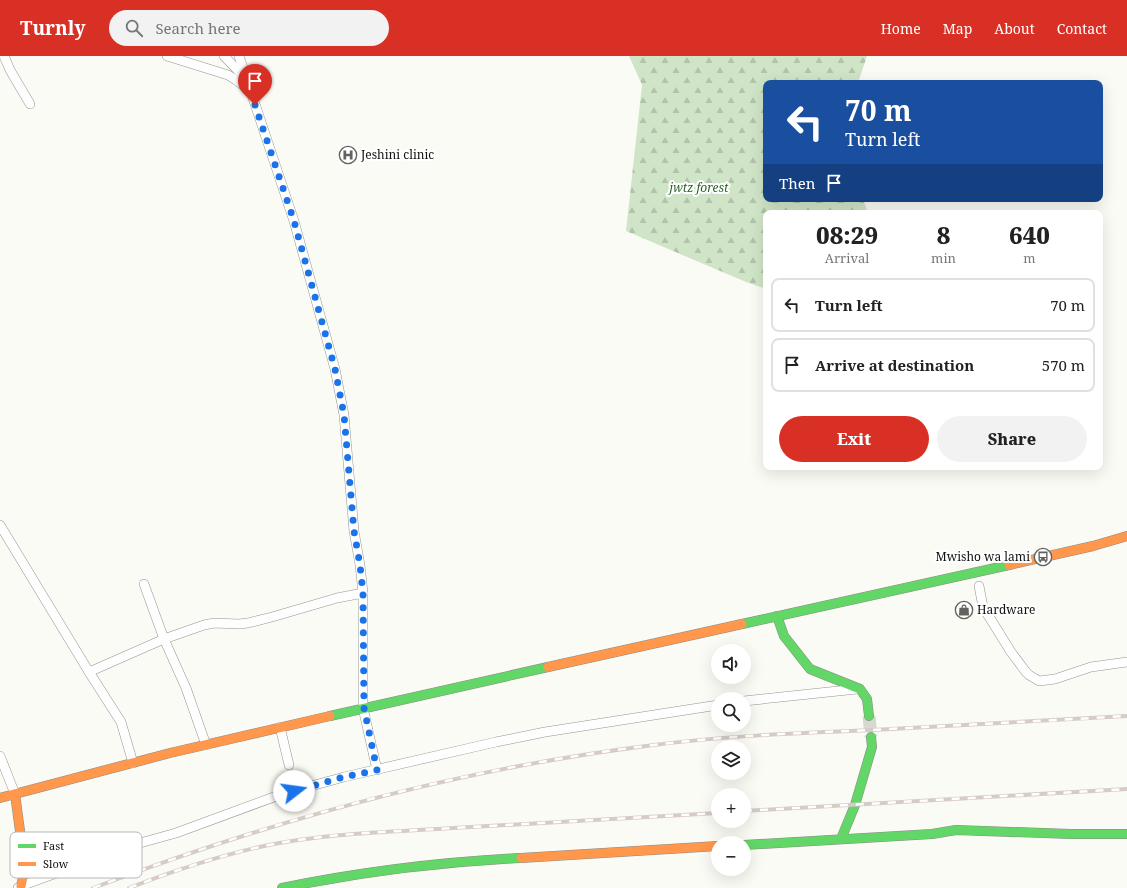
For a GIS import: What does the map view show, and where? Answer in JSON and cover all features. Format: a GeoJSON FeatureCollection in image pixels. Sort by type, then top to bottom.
{"type":"FeatureCollection","features":[{"type":"Feature","properties":{"kind":"street"},"geometry":{"type":"LineString","coordinates":[[4,56],[10,70],[30,104]]}},
{"type":"Feature","properties":{"kind":"street"},"geometry":{"type":"LineString","coordinates":[[167,56],[228,75],[250,91]]}},
{"type":"Feature","properties":{"kind":"street"},"geometry":{"type":"LineString","coordinates":[[224,56],[247,81]]}},
{"type":"Feature","properties":{"kind":"street"},"geometry":{"type":"LineString","coordinates":[[240,56],[250,91],[294,221],[335,369],[344,415],[354,531],[363,593],[364,708],[377,770]]}},
{"type":"Feature","properties":{"kind":"street"},"geometry":{"type":"LineString","coordinates":[[0,525],[121,722],[133,763]]}},
{"type":"Feature","properties":{"kind":"street"},"geometry":{"type":"LineString","coordinates":[[0,798],[133,763],[280,727],[1093,546],[1127,536]]}},
{"type":"Feature","properties":{"kind":"street"},"geometry":{"type":"LineString","coordinates":[[144,584],[164,639],[186,688],[206,745]]}},
{"type":"Feature","properties":{"kind":"street"},"geometry":{"type":"LineString","coordinates":[[979,586],[983,607],[987,614],[1011,652],[1026,672],[1039,681],[1055,679],[1091,667],[1127,662]]}},
{"type":"Feature","properties":{"kind":"street"},"geometry":{"type":"LineString","coordinates":[[89,672],[164,639],[204,625],[214,623],[248,623],[337,598],[363,593]]}},
{"type":"Feature","properties":{"kind":"street"},"geometry":{"type":"LineString","coordinates":[[777,616],[784,636],[810,668],[860,689],[867,699],[869,716]]}},
{"type":"Feature","properties":{"kind":"street"},"geometry":{"type":"LineString","coordinates":[[751,700],[860,689]]}},
{"type":"Feature","properties":{"kind":"street"},"geometry":{"type":"LineString","coordinates":[[142,842],[176,833],[282,794],[344,777],[545,732],[711,706]]}},
{"type":"Feature","properties":{"kind":"street"},"geometry":{"type":"LineString","coordinates":[[280,727],[289,765]]}},
{"type":"Feature","properties":{"kind":"street"},"geometry":{"type":"LineString","coordinates":[[841,839],[857,798],[872,747],[871,737]]}},
{"type":"Feature","properties":{"kind":"street"},"geometry":{"type":"LineString","coordinates":[[0,756],[15,794],[21,832]]}},
{"type":"Feature","properties":{"kind":"street"},"geometry":{"type":"LineString","coordinates":[[751,845],[932,834],[956,830],[1072,834],[1127,834]]}},
{"type":"Feature","properties":{"kind":"street"},"geometry":{"type":"LineString","coordinates":[[286,888],[325,879],[465,860],[711,846]]}},
{"type":"Feature","properties":{"kind":"street"},"geometry":{"type":"LineString","coordinates":[[19,887],[43,878]]}},
{"type":"Feature","properties":{"kind":"green space","name":"jwtz forest"},"geometry":{"type":"Polygon","coordinates":[[[629,56],[867,56],[859,80],[763,80],[763,202],[864,202],[867,210],[763,210],[763,288],[626,231],[642,85],[629,56]]]}},
{"type":"Feature","properties":{"kind":"tunnel"},"geometry":{"type":"LineString","coordinates":[[869,716],[871,737]]}},
{"type":"Feature","properties":{"kind":"railway"},"geometry":{"type":"LineString","coordinates":[[142,870],[228,840],[365,800],[504,769],[575,756],[646,746],[731,737],[1127,716]]}},
{"type":"Feature","properties":{"kind":"railway"},"geometry":{"type":"LineString","coordinates":[[751,811],[1127,789]]}},
{"type":"Feature","properties":{"kind":"railway"},"geometry":{"type":"LineString","coordinates":[[129,888],[230,854],[264,846],[311,838],[382,832],[711,813]]}},
{"type":"Feature","properties":{"kind":"railway"},"geometry":{"type":"LineString","coordinates":[[93,888],[120,878]]}},
{"type":"Feature","properties":{"kind":"traffic: fast"},"geometry":{"type":"LineString","coordinates":[[742,624],[1009,565]]}},
{"type":"Feature","properties":{"kind":"traffic: fast"},"geometry":{"type":"LineString","coordinates":[[777,616],[784,636],[810,669],[860,689],[867,699],[869,716]]}},
{"type":"Feature","properties":{"kind":"traffic: fast"},"geometry":{"type":"LineString","coordinates":[[330,716],[548,667]]}},
{"type":"Feature","properties":{"kind":"traffic: fast"},"geometry":{"type":"LineString","coordinates":[[841,839],[855,805],[872,747],[871,737]]}},
{"type":"Feature","properties":{"kind":"traffic: fast"},"geometry":{"type":"LineString","coordinates":[[751,845],[932,834],[956,830],[1071,834],[1127,834]]}},
{"type":"Feature","properties":{"kind":"traffic: fast"},"geometry":{"type":"LineString","coordinates":[[282,888],[401,868],[521,858]]}},
{"type":"Feature","properties":{"kind":"traffic: slow"},"geometry":{"type":"LineString","coordinates":[[1009,565],[1093,546],[1127,536]]}},
{"type":"Feature","properties":{"kind":"traffic: slow"},"geometry":{"type":"LineString","coordinates":[[548,667],[742,624]]}},
{"type":"Feature","properties":{"kind":"traffic: slow"},"geometry":{"type":"LineString","coordinates":[[0,798],[170,753],[330,716]]}},
{"type":"Feature","properties":{"kind":"traffic: slow"},"geometry":{"type":"LineString","coordinates":[[15,794],[20,832]]}},
{"type":"Feature","properties":{"kind":"traffic: slow"},"geometry":{"type":"LineString","coordinates":[[521,858],[711,846]]}},
{"type":"Feature","properties":{"kind":"traffic: slow"},"geometry":{"type":"LineString","coordinates":[[21,886],[23,878]]}},
{"type":"Feature","properties":{"kind":"place","name":"Jeshini clinic"},"geometry":{"type":"Point","coordinates":[348,155]}},
{"type":"Feature","properties":{"kind":"place","name":"Mwisho wa lami"},"geometry":{"type":"Point","coordinates":[1043,557]}},
{"type":"Feature","properties":{"kind":"place","name":"Hardware"},"geometry":{"type":"Point","coordinates":[964,610]}},
{"type":"Feature","properties":{"kind":"route"},"geometry":{"type":"LineString","coordinates":[[255,105],[294,221],[317,301],[335,369],[344,415],[350,496],[363,593],[364,708],[377,770],[344,777],[294,791]]}}]}
